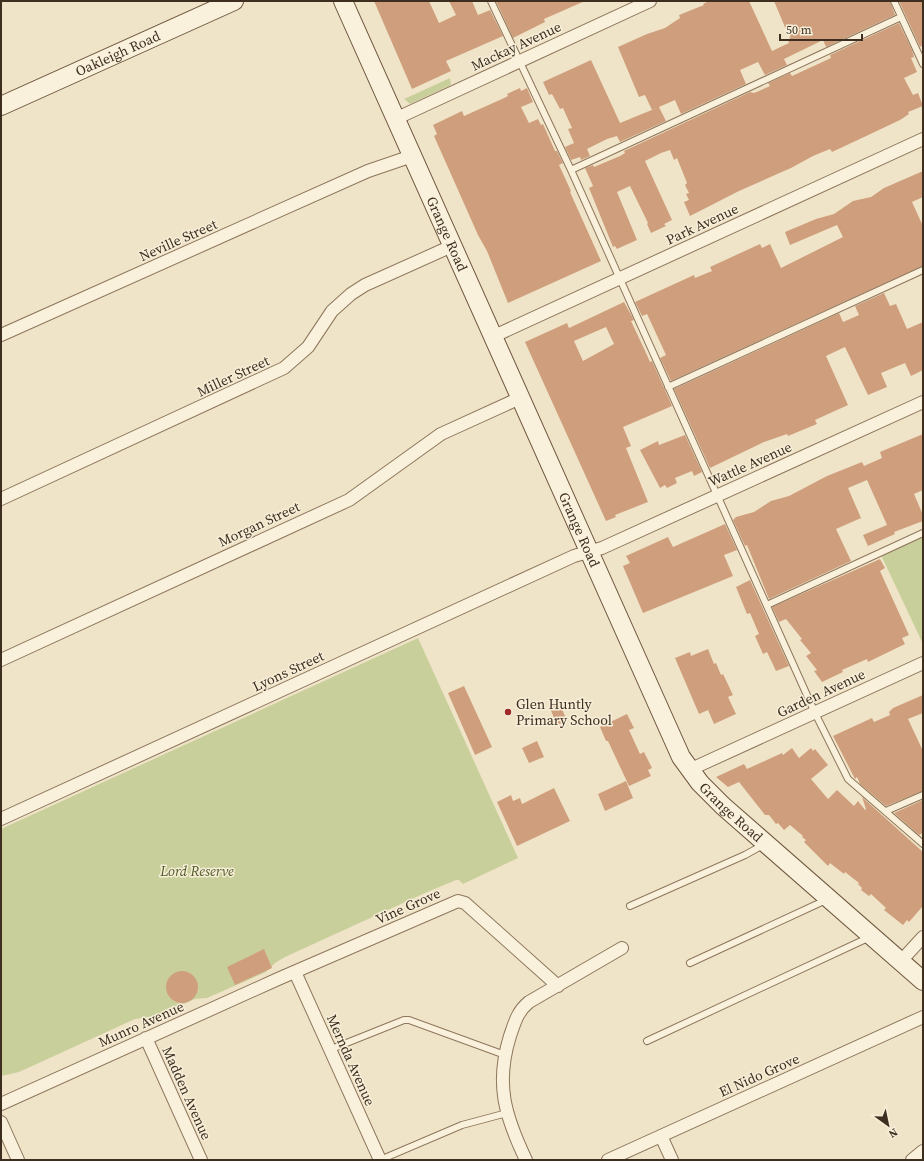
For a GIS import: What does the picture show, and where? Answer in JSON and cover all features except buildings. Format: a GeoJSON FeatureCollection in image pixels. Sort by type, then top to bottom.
{"type":"FeatureCollection","features":[{"type":"Feature","properties":{"kind":"main road","name":"Oakleigh Road"},"geometry":{"type":"LineString","coordinates":[[1,106],[234,1]]}},
{"type":"Feature","properties":{"kind":"main road","name":"Grange Road"},"geometry":{"type":"LineString","coordinates":[[343,1],[672,740],[692,774],[715,798],[923,981]]}},
{"type":"Feature","properties":{"kind":"street","name":"Mackay Avenue"},"geometry":{"type":"LineString","coordinates":[[395,118],[650,1]]}},
{"type":"Feature","properties":{"kind":"street","name":"Park Avenue"},"geometry":{"type":"LineString","coordinates":[[492,337],[923,139]]}},
{"type":"Feature","properties":{"kind":"street","name":"Neville Street"},"geometry":{"type":"LineString","coordinates":[[1,335],[410,152]]}},
{"type":"Feature","properties":{"kind":"street","name":"Miller Street"},"geometry":{"type":"LineString","coordinates":[[1,499],[284,368],[308,347],[332,311],[351,294],[365,285],[452,246]]}},
{"type":"Feature","properties":{"kind":"street","name":"Morgan Street"},"geometry":{"type":"LineString","coordinates":[[1,660],[349,500],[441,434],[520,398]]}},
{"type":"Feature","properties":{"kind":"street","name":"Wattle Avenue"},"geometry":{"type":"LineString","coordinates":[[588,552],[602,548],[923,402]]}},
{"type":"Feature","properties":{"kind":"street","name":"Lyons Street"},"geometry":{"type":"LineString","coordinates":[[1,819],[574,556],[588,552]]}},
{"type":"Feature","properties":{"kind":"street","name":"Garden Avenue"},"geometry":{"type":"LineString","coordinates":[[692,774],[732,751],[923,663]]}},
{"type":"Feature","properties":{"kind":"street","name":"Vine Grove"},"geometry":{"type":"LineString","coordinates":[[295,972],[458,901],[465,903],[558,986]]}},
{"type":"Feature","properties":{"kind":"street"},"geometry":{"type":"LineString","coordinates":[[901,962],[923,937]]}},
{"type":"Feature","properties":{"kind":"street"},"geometry":{"type":"LineString","coordinates":[[526,1160],[507,1113],[502,1088],[505,1055],[518,1013],[522,1008],[622,948]]}},
{"type":"Feature","properties":{"kind":"street","name":"Munro Avenue"},"geometry":{"type":"LineString","coordinates":[[1,1104],[295,972]]}},
{"type":"Feature","properties":{"kind":"street","name":"Mernda Avenue"},"geometry":{"type":"LineString","coordinates":[[295,972],[380,1160]]}},
{"type":"Feature","properties":{"kind":"street","name":"El Nido Grove"},"geometry":{"type":"LineString","coordinates":[[608,1160],[923,1017]]}},
{"type":"Feature","properties":{"kind":"street","name":"Madden Avenue"},"geometry":{"type":"LineString","coordinates":[[146,1038],[201,1160]]}},
{"type":"Feature","properties":{"kind":"street"},"geometry":{"type":"LineString","coordinates":[[1,1122],[18,1160]]}},
{"type":"Feature","properties":{"kind":"street"},"geometry":{"type":"LineString","coordinates":[[661,1136],[672,1160]]}},
{"type":"Feature","properties":{"kind":"street"},"geometry":{"type":"LineString","coordinates":[[912,1160],[923,1151]]}},
{"type":"Feature","properties":{"kind":"lane"},"geometry":{"type":"LineString","coordinates":[[491,1],[571,170],[815,712],[848,779],[923,844]]}},
{"type":"Feature","properties":{"kind":"lane"},"geometry":{"type":"LineString","coordinates":[[894,1],[923,64]]}},
{"type":"Feature","properties":{"kind":"lane"},"geometry":{"type":"LineString","coordinates":[[571,170],[901,17]]}},
{"type":"Feature","properties":{"kind":"lane"},"geometry":{"type":"LineString","coordinates":[[668,388],[923,270]]}},
{"type":"Feature","properties":{"kind":"lane"},"geometry":{"type":"LineString","coordinates":[[767,605],[923,533]]}},
{"type":"Feature","properties":{"kind":"lane"},"geometry":{"type":"LineString","coordinates":[[886,811],[923,794]]}},
{"type":"Feature","properties":{"kind":"lane"},"geometry":{"type":"LineString","coordinates":[[630,906],[745,855],[766,843]]}},
{"type":"Feature","properties":{"kind":"lane"},"geometry":{"type":"LineString","coordinates":[[690,963],[829,899]]}},
{"type":"Feature","properties":{"kind":"lane"},"geometry":{"type":"LineString","coordinates":[[647,1041],[872,936]]}},
{"type":"Feature","properties":{"kind":"lane"},"geometry":{"type":"LineString","coordinates":[[329,1050],[404,1020],[409,1020],[505,1055]]}},
{"type":"Feature","properties":{"kind":"lane"},"geometry":{"type":"LineString","coordinates":[[380,1160],[462,1124],[507,1113]]}},
{"type":"Feature","properties":{"kind":"green space"},"geometry":{"type":"Polygon","coordinates":[[[450,78],[451,85],[410,104],[404,99],[450,78]]]}},
{"type":"Feature","properties":{"kind":"green space"},"geometry":{"type":"Polygon","coordinates":[[[923,537],[923,644],[881,555],[923,537]]]}},
{"type":"Feature","properties":{"kind":"green space","name":"Lord Reserve"},"geometry":{"type":"Polygon","coordinates":[[[418,638],[518,858],[463,884],[459,880],[456,880],[425,893],[285,957],[275,963],[266,972],[207,998],[195,999],[156,1016],[135,1019],[19,1072],[1,1076],[1,829],[418,638]]]}},
{"type":"Feature","properties":{"kind":"place","name":"Glen Huntly Primary School"},"geometry":{"type":"Point","coordinates":[508,712]}}]}
